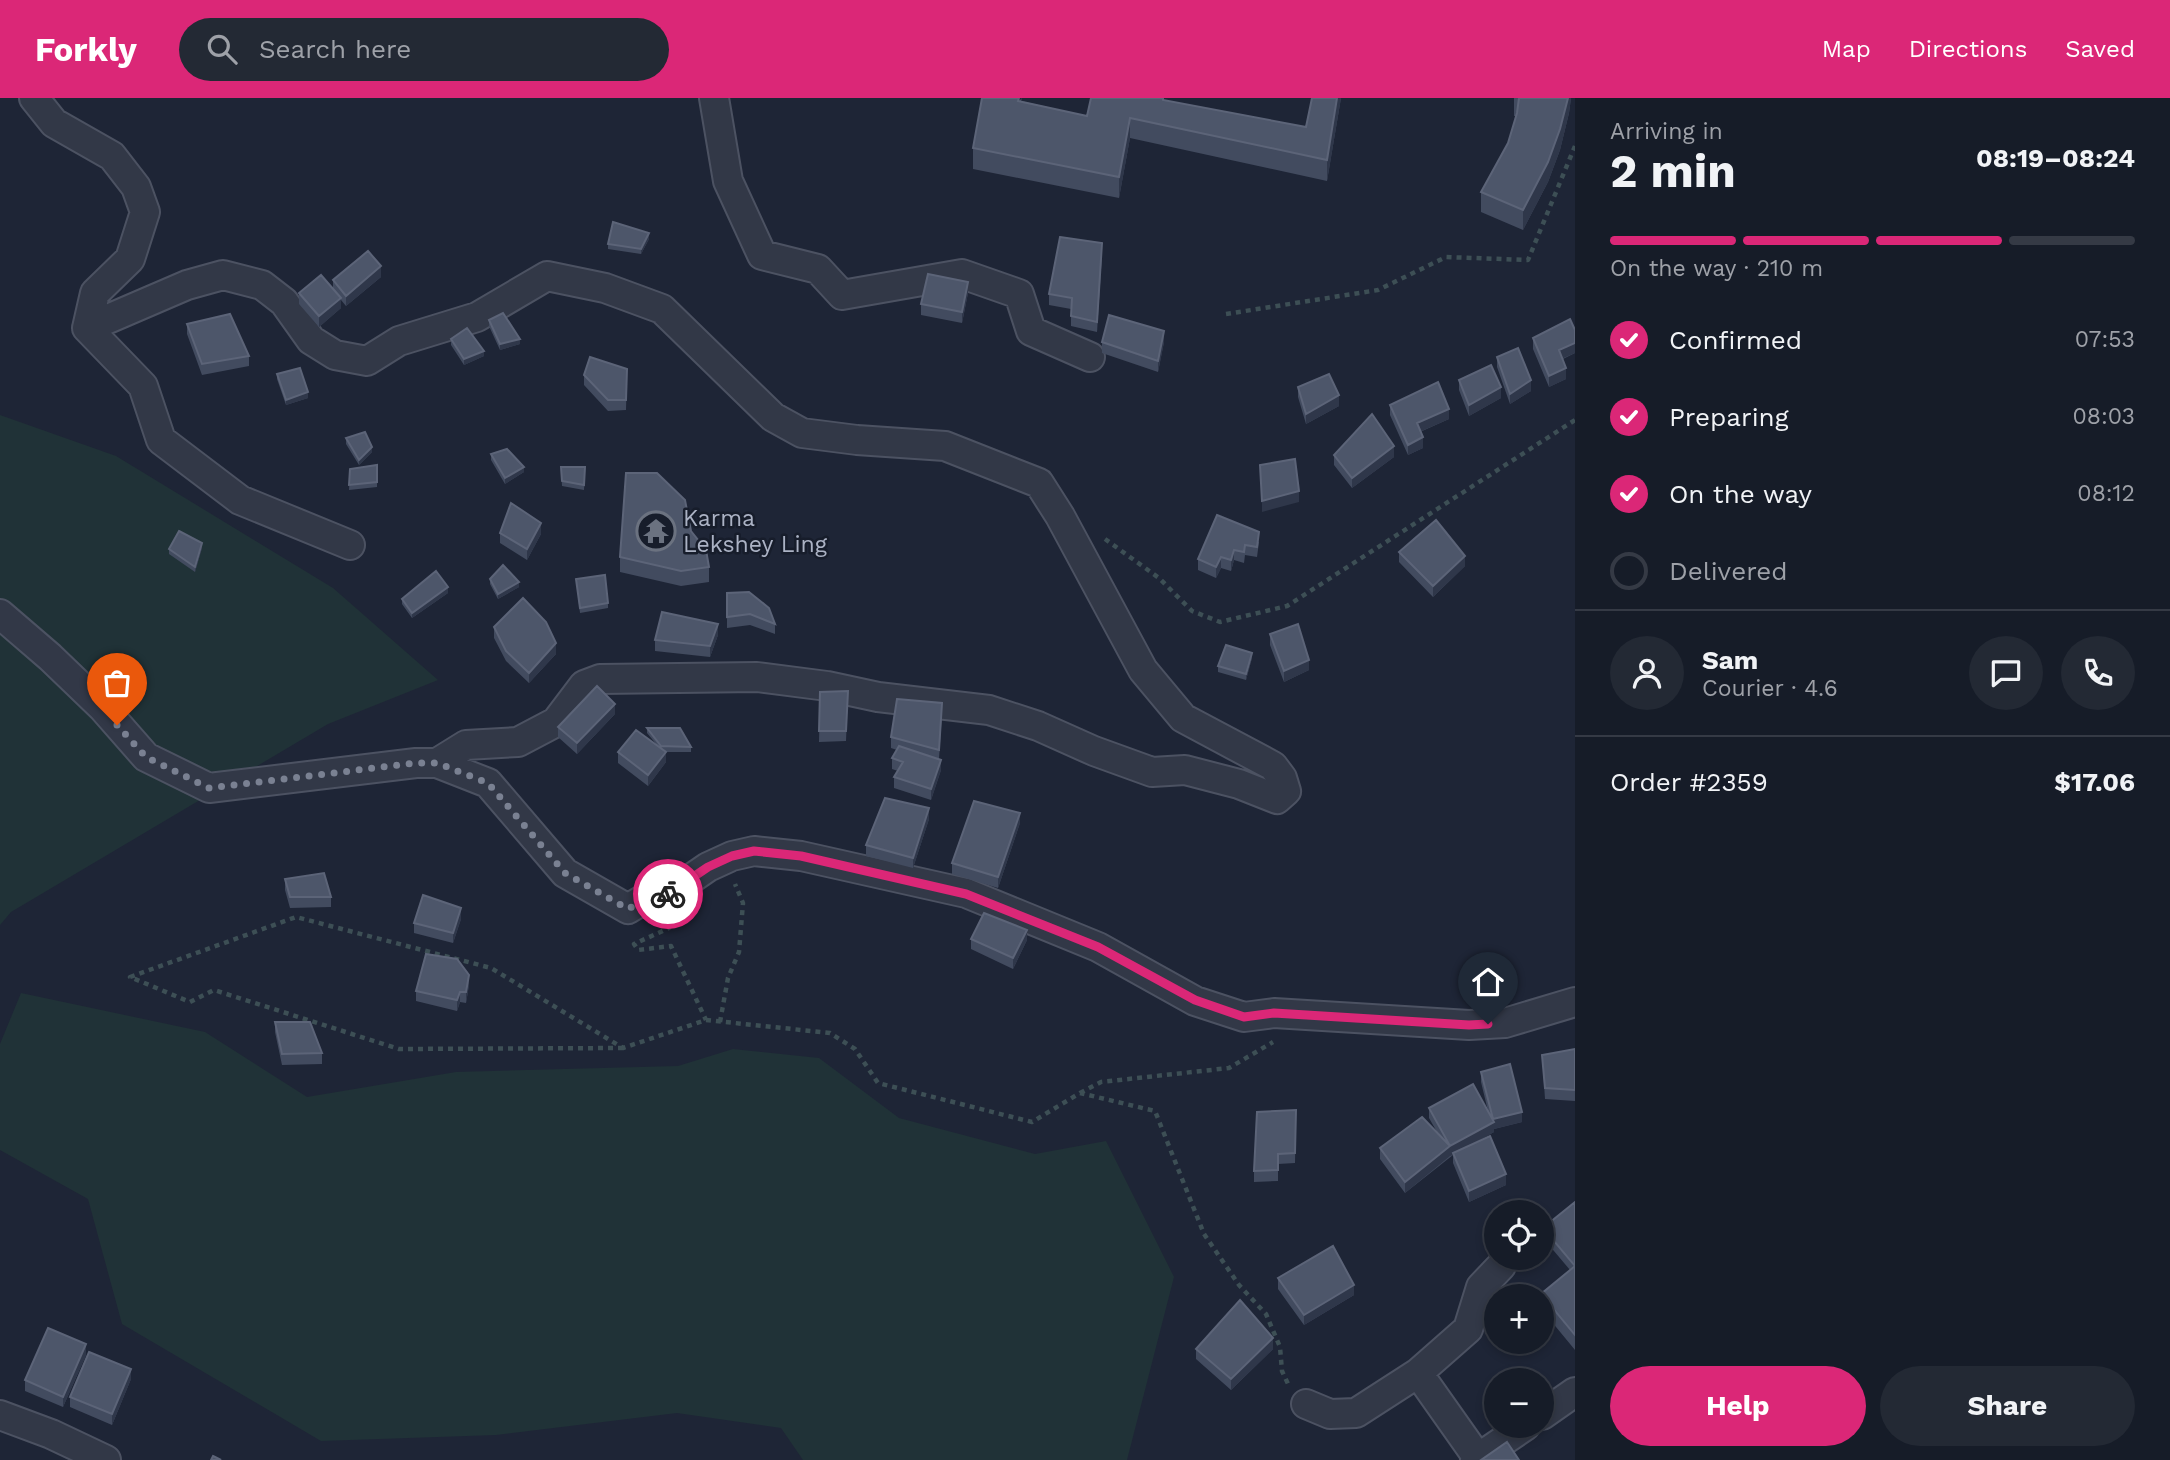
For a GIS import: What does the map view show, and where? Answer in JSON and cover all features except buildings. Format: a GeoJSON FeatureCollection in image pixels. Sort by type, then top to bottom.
{"type":"FeatureCollection","features":[{"type":"Feature","properties":{"kind":"street"},"geometry":{"type":"LineString","coordinates":[[34,98],[54,122],[111,156],[136,187],[145,212],[130,259],[95,293],[88,328]]}},
{"type":"Feature","properties":{"kind":"street"},"geometry":{"type":"LineString","coordinates":[[715,98],[728,181],[762,255],[818,269],[842,295],[962,274],[1019,294],[1031,331],[1090,357]]}},
{"type":"Feature","properties":{"kind":"street"},"geometry":{"type":"LineString","coordinates":[[88,328],[187,285],[223,275],[262,285],[284,302],[311,340],[335,355],[367,361],[399,341],[477,317],[547,276],[605,288],[662,309],[773,417],[802,433],[945,446],[1039,483],[1060,516],[1143,670],[1183,718],[1273,766],[1282,778],[1286,791],[1277,799],[1239,784],[1185,770],[1152,772],[1038,726],[989,710],[878,697],[827,686],[757,677],[600,679],[584,685],[556,722],[518,742],[466,745],[437,763]]}},
{"type":"Feature","properties":{"kind":"street"},"geometry":{"type":"LineString","coordinates":[[88,328],[143,386],[162,440],[240,500],[350,545]]}},
{"type":"Feature","properties":{"kind":"street"},"geometry":{"type":"LineString","coordinates":[[0,614],[103,708],[146,757],[209,788],[416,763],[437,763],[488,783],[565,873],[628,909],[641,901],[663,898],[708,867],[754,851],[801,856],[966,894],[1098,947],[1195,1000],[1244,1017],[1274,1013],[1469,1025],[1505,1023],[1575,1002]]}},
{"type":"Feature","properties":{"kind":"street"},"geometry":{"type":"LineString","coordinates":[[1306,1404],[1330,1414],[1356,1413],[1418,1373],[1468,1329],[1481,1287],[1497,1270]]}},
{"type":"Feature","properties":{"kind":"street"},"geometry":{"type":"LineString","coordinates":[[1418,1373],[1477,1459],[1508,1438]]}},
{"type":"Feature","properties":{"kind":"street"},"geometry":{"type":"LineString","coordinates":[[1554,1407],[1575,1392]]}},
{"type":"Feature","properties":{"kind":"street"},"geometry":{"type":"LineString","coordinates":[[0,1415],[51,1434],[106,1460]]}},
{"type":"Feature","properties":{"kind":"path"},"geometry":{"type":"LineString","coordinates":[[1226,314],[1378,290],[1446,257],[1528,260],[1575,146]]}},
{"type":"Feature","properties":{"kind":"path"},"geometry":{"type":"LineString","coordinates":[[1104,538],[1159,578],[1192,611],[1220,622],[1287,606],[1575,420]]}},
{"type":"Feature","properties":{"kind":"path"},"geometry":{"type":"LineString","coordinates":[[720,1022],[728,978],[739,952],[743,903],[724,860]]}},
{"type":"Feature","properties":{"kind":"path"},"geometry":{"type":"LineString","coordinates":[[663,898],[669,928],[634,944],[638,950],[671,946],[706,1020]]}},
{"type":"Feature","properties":{"kind":"path"},"geometry":{"type":"LineString","coordinates":[[623,1048],[491,968],[296,917],[130,976],[190,1002],[214,990],[400,1049],[623,1048],[706,1020],[830,1033],[855,1049],[878,1083],[1032,1122],[1101,1082],[1229,1068],[1276,1040]]}},
{"type":"Feature","properties":{"kind":"path"},"geometry":{"type":"LineString","coordinates":[[1080,1093],[1155,1111],[1204,1234],[1239,1285],[1266,1314],[1279,1348],[1282,1371],[1290,1388],[1306,1404]]}},
{"type":"Feature","properties":{"kind":"shaded area"},"geometry":{"type":"Polygon","coordinates":[[[0,415],[116,456],[333,588],[438,680],[328,724],[11,912],[0,925],[0,415]]]}},
{"type":"Feature","properties":{"kind":"shaded area"},"geometry":{"type":"Polygon","coordinates":[[[21,993],[205,1032],[307,1097],[456,1072],[678,1066],[733,1049],[819,1058],[899,1118],[1035,1154],[1106,1141],[1174,1277],[1127,1460],[803,1460],[781,1428],[677,1413],[496,1435],[321,1441],[122,1324],[88,1199],[0,1150],[0,1044],[21,993]]]}},
{"type":"Feature","properties":{"kind":"way so far"},"geometry":{"type":"LineString","coordinates":[[117,725],[146,757],[209,788],[416,763],[437,763],[488,783],[565,873],[628,909],[641,901],[663,898],[668,894]]}},
{"type":"Feature","properties":{"kind":"place","name":"Karma Lekshey Ling"},"geometry":{"type":"Point","coordinates":[656,531]}},
{"type":"Feature","properties":{"kind":"route"},"geometry":{"type":"LineString","coordinates":[[668,894],[708,867],[732,856],[754,851],[801,856],[966,894],[1098,947],[1195,1000],[1244,1017],[1274,1013],[1488,1024]]}}]}
